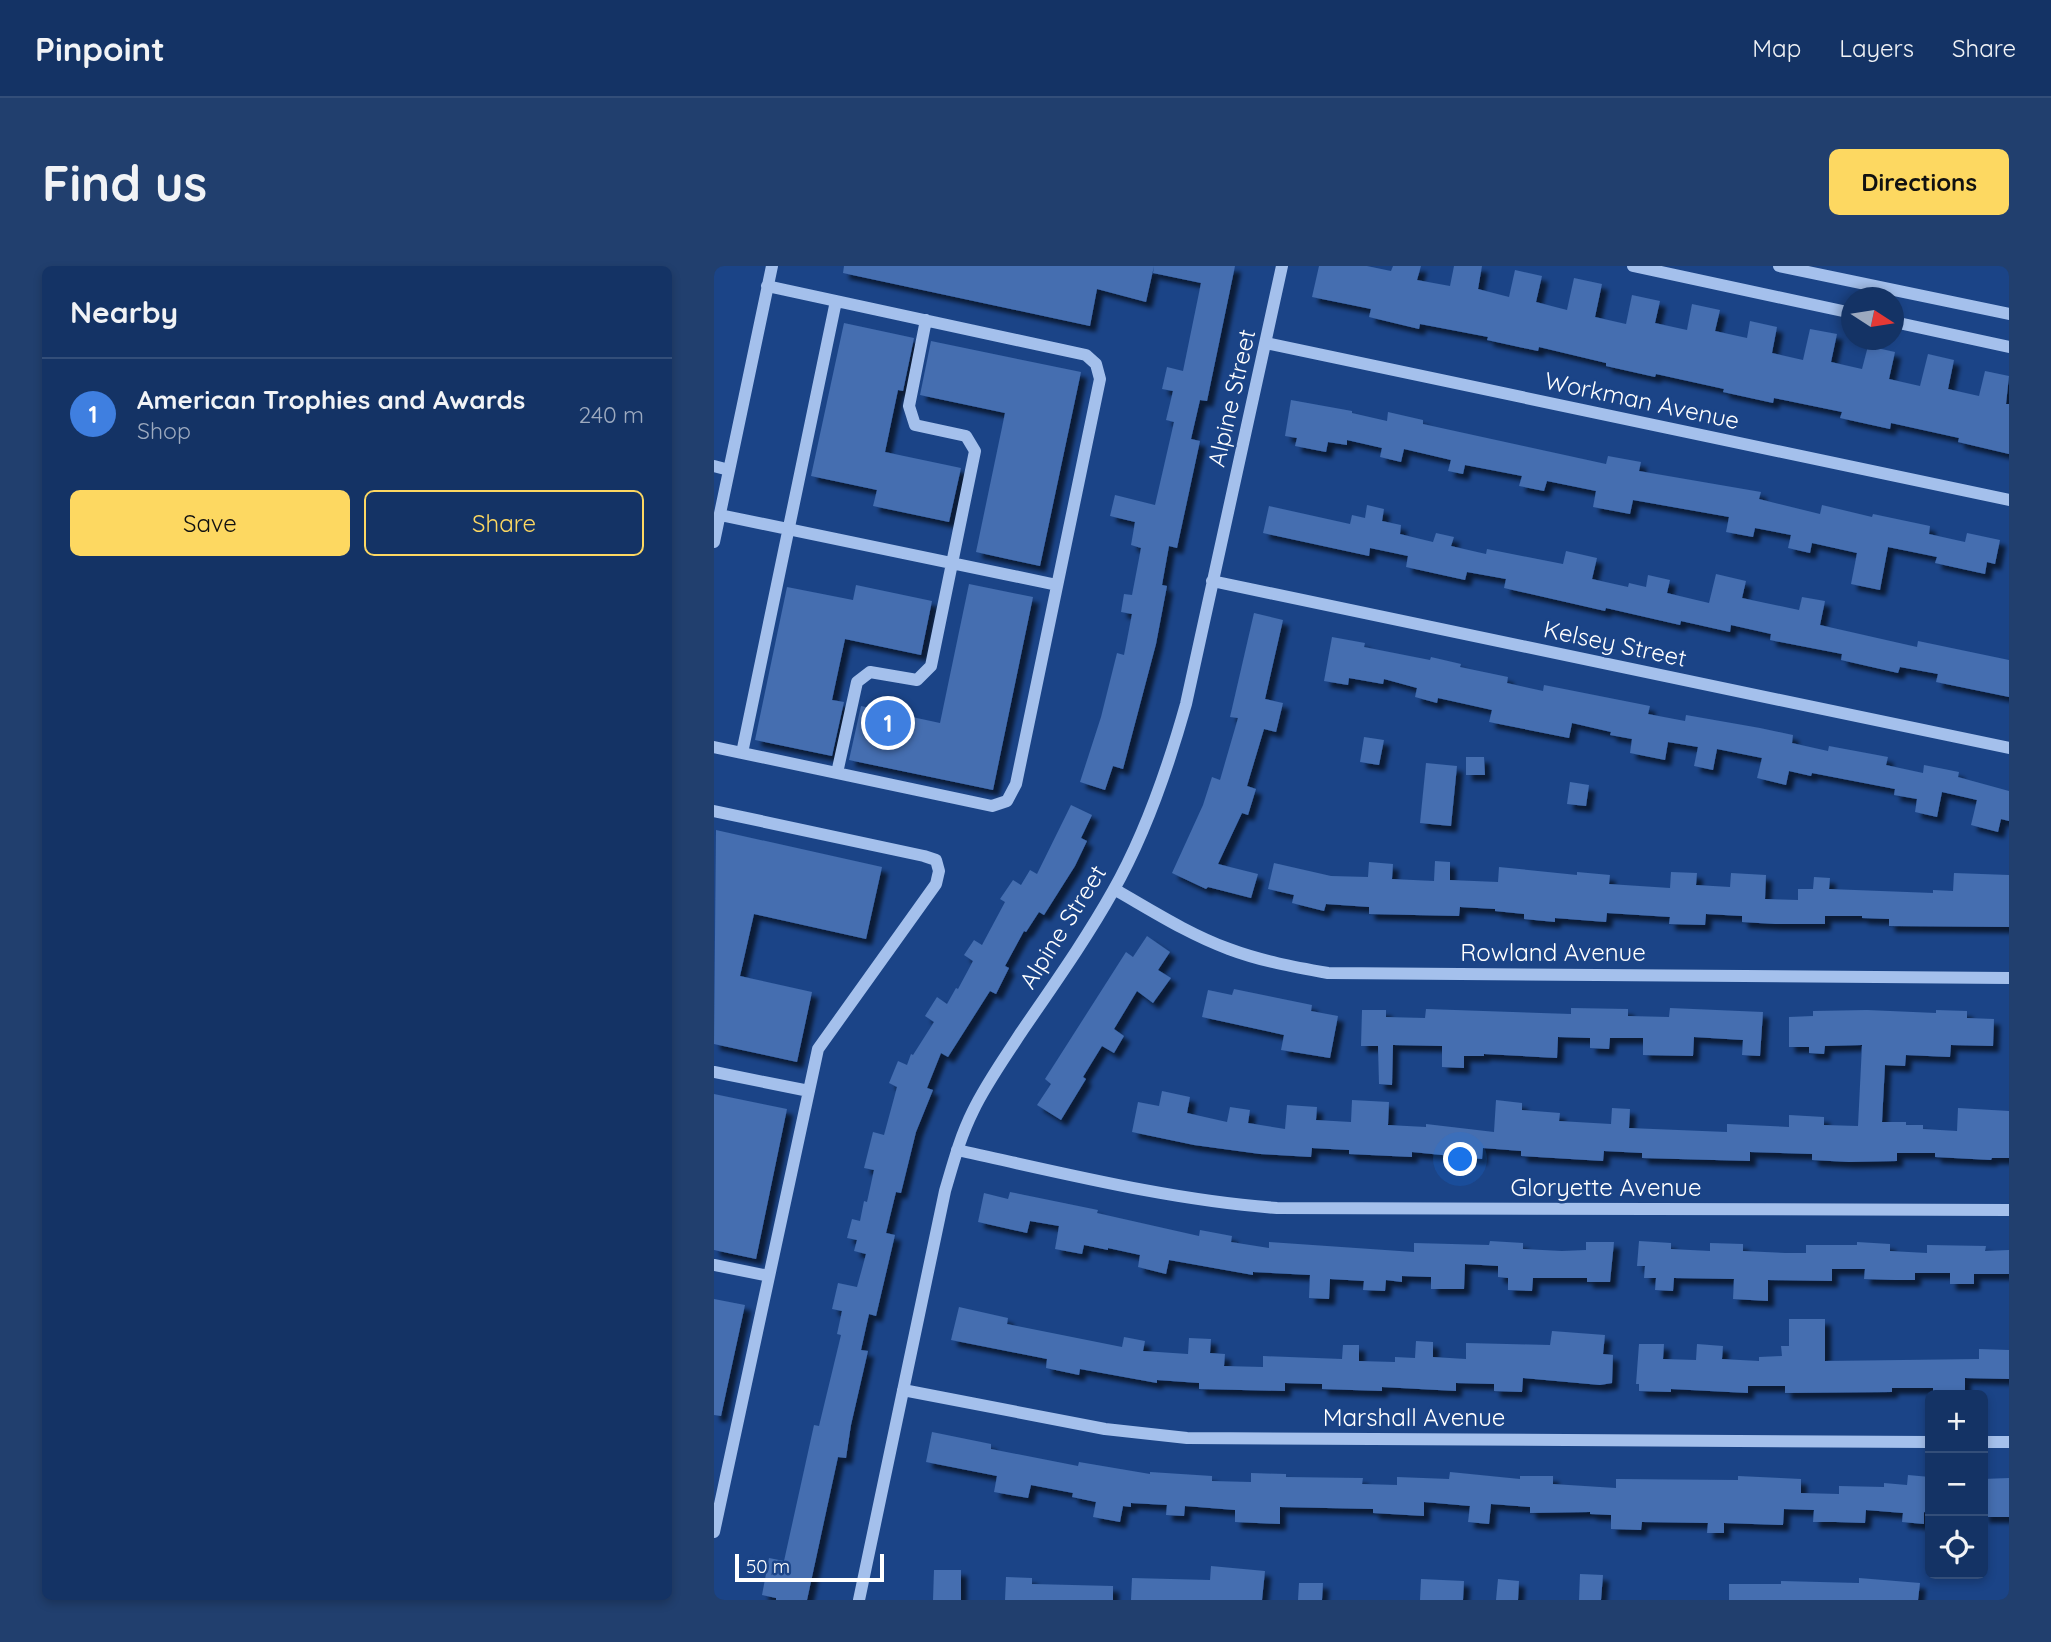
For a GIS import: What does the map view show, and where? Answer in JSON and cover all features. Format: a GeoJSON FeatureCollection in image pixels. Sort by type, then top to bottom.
{"type":"FeatureCollection","features":[{"type":"Feature","properties":{"kind":"street"},"geometry":{"type":"LineString","coordinates":[[714,542],[772,266]]}},
{"type":"Feature","properties":{"kind":"street","name":"Alpine Street"},"geometry":{"type":"LineString","coordinates":[[859,1600],[945,1191],[957,1150],[972,1112],[989,1080],[1114,889],[1146,824],[1171,757],[1186,704],[1282,266]]}},
{"type":"Feature","properties":{"kind":"street"},"geometry":{"type":"LineString","coordinates":[[1633,266],[1841,311]]}},
{"type":"Feature","properties":{"kind":"street"},"geometry":{"type":"LineString","coordinates":[[1779,266],[2009,314]]}},
{"type":"Feature","properties":{"kind":"street"},"geometry":{"type":"LineString","coordinates":[[714,747],[992,806],[1007,801],[1016,785],[1100,379],[1096,364],[1086,355],[767,286]]}},
{"type":"Feature","properties":{"kind":"street"},"geometry":{"type":"LineString","coordinates":[[741,753],[836,301]]}},
{"type":"Feature","properties":{"kind":"street"},"geometry":{"type":"LineString","coordinates":[[836,773],[857,682],[870,672],[917,680],[931,666],[975,451],[966,436],[915,425],[909,406],[926,320]]}},
{"type":"Feature","properties":{"kind":"street"},"geometry":{"type":"LineString","coordinates":[[1904,324],[2009,347]]}},
{"type":"Feature","properties":{"kind":"street","name":"Workman Avenue"},"geometry":{"type":"LineString","coordinates":[[1266,343],[2009,500]]}},
{"type":"Feature","properties":{"kind":"street"},"geometry":{"type":"LineString","coordinates":[[714,466],[729,470]]}},
{"type":"Feature","properties":{"kind":"street"},"geometry":{"type":"LineString","coordinates":[[720,515],[1057,585]]}},
{"type":"Feature","properties":{"kind":"street","name":"Kelsey Street"},"geometry":{"type":"LineString","coordinates":[[1212,581],[2009,748]]}},
{"type":"Feature","properties":{"kind":"street"},"geometry":{"type":"LineString","coordinates":[[714,811],[936,860],[939,871],[936,884],[818,1049],[714,1532]]}},
{"type":"Feature","properties":{"kind":"street","name":"Rowland Avenue"},"geometry":{"type":"LineString","coordinates":[[1114,889],[1189,931],[1226,948],[1273,963],[1328,973],[2009,978]]}},
{"type":"Feature","properties":{"kind":"street"},"geometry":{"type":"LineString","coordinates":[[714,1072],[809,1091]]}},
{"type":"Feature","properties":{"kind":"street","name":"Gloryette Avenue"},"geometry":{"type":"LineString","coordinates":[[957,1150],[1176,1196],[1228,1205],[1278,1209],[2009,1210]]}},
{"type":"Feature","properties":{"kind":"street"},"geometry":{"type":"LineString","coordinates":[[714,1265],[769,1276]]}},
{"type":"Feature","properties":{"kind":"street","name":"Marshall Avenue"},"geometry":{"type":"LineString","coordinates":[[902,1391],[1105,1429],[1187,1438],[1925,1442]]}},
{"type":"Feature","properties":{"kind":"street"},"geometry":{"type":"LineString","coordinates":[[1988,1442],[2009,1443]]}},
{"type":"Feature","properties":{"kind":"building"},"geometry":{"type":"Polygon","coordinates":[[[844,266],[1154,266],[1146,302],[1097,289],[1090,326],[843,273],[844,266]]]}},
{"type":"Feature","properties":{"kind":"building"},"geometry":{"type":"Polygon","coordinates":[[[1154,266],[1235,266],[1207,401],[1200,400],[1191,439],[1200,441],[1177,548],[1169,546],[1162,585],[1167,586],[1156,644],[1123,769],[1113,766],[1105,790],[1080,782],[1101,717],[1117,653],[1124,655],[1132,614],[1121,612],[1124,594],[1132,595],[1141,548],[1131,545],[1135,522],[1110,516],[1115,495],[1155,505],[1174,422],[1166,420],[1173,391],[1162,389],[1167,367],[1183,371],[1201,283],[1153,273],[1154,266]]]}},
{"type":"Feature","properties":{"kind":"building"},"geometry":{"type":"Polygon","coordinates":[[[1319,266],[1367,266],[1391,271],[1393,266],[1421,266],[1417,280],[1450,286],[1454,266],[1482,266],[1478,289],[1509,297],[1515,270],[1542,276],[1536,302],[1567,310],[1574,278],[1602,284],[1595,317],[1626,324],[1632,295],[1660,301],[1655,323],[1687,330],[1692,304],[1720,310],[1715,331],[1747,338],[1750,321],[1777,327],[1772,353],[1803,360],[1810,329],[1837,334],[1831,362],[1862,369],[1867,350],[1895,352],[1889,379],[1920,386],[1928,354],[1954,360],[1948,389],[1979,396],[1985,371],[2009,376],[2006,404],[2009,404],[2009,454],[1958,442],[1959,438],[1891,423],[1890,429],[1840,418],[1842,412],[1774,398],[1773,403],[1723,392],[1724,389],[1606,366],[1606,363],[1539,347],[1538,351],[1487,340],[1488,337],[1420,324],[1419,329],[1369,317],[1371,309],[1312,297],[1319,266]]]}},
{"type":"Feature","properties":{"kind":"building"},"geometry":{"type":"Polygon","coordinates":[[[844,323],[914,338],[903,391],[898,390],[885,452],[961,468],[949,522],[873,506],[877,490],[811,476],[844,323]]]}},
{"type":"Feature","properties":{"kind":"building"},"geometry":{"type":"Polygon","coordinates":[[[931,341],[1081,372],[1040,566],[976,552],[1005,413],[920,395],[931,341]]]}},
{"type":"Feature","properties":{"kind":"building"},"geometry":{"type":"Polygon","coordinates":[[[1291,400],[1352,411],[1387,421],[1388,412],[1423,420],[1423,424],[1606,464],[1608,456],[1641,462],[1639,471],[1761,492],[1759,499],[1820,514],[1822,505],[1872,517],[1873,514],[1930,526],[1929,534],[1965,542],[1967,533],[2000,540],[1995,564],[1987,562],[1985,574],[1935,563],[1937,557],[1888,547],[1880,590],[1851,584],[1857,553],[1812,543],[1810,553],[1788,548],[1791,535],[1755,528],[1753,537],[1726,532],[1729,517],[1633,500],[1630,514],[1593,507],[1596,491],[1547,481],[1544,491],[1519,486],[1522,476],[1465,465],[1463,474],[1448,471],[1451,460],[1404,449],[1401,462],[1380,457],[1382,448],[1347,440],[1347,445],[1328,442],[1326,452],[1295,446],[1297,438],[1285,436],[1291,400]]]}},
{"type":"Feature","properties":{"kind":"building"},"geometry":{"type":"Polygon","coordinates":[[[1367,505],[1384,509],[1382,521],[1401,525],[1400,534],[1433,542],[1436,533],[1454,537],[1451,546],[1486,554],[1487,549],[1563,564],[1566,551],[1597,558],[1592,579],[1628,587],[1629,583],[1646,587],[1648,575],[1670,580],[1667,593],[1709,603],[1716,574],[1746,581],[1742,598],[1799,610],[1802,597],[1825,601],[1820,625],[1917,647],[1918,641],[2009,660],[2009,697],[1936,682],[1938,674],[1900,667],[1898,673],[1841,660],[1842,654],[1770,640],[1771,634],[1731,625],[1730,632],[1681,621],[1680,625],[1606,608],[1605,611],[1504,588],[1506,579],[1467,572],[1465,580],[1406,567],[1408,556],[1370,548],[1369,556],[1263,533],[1269,506],[1350,524],[1352,515],[1365,518],[1367,505]]]}},
{"type":"Feature","properties":{"kind":"building"},"geometry":{"type":"Polygon","coordinates":[[[969,584],[1033,597],[993,790],[849,760],[861,706],[940,723],[969,584]]]}},
{"type":"Feature","properties":{"kind":"building"},"geometry":{"type":"Polygon","coordinates":[[[856,585],[932,601],[921,655],[845,639],[832,700],[844,702],[832,756],[755,740],[787,587],[853,600],[856,585]]]}},
{"type":"Feature","properties":{"kind":"building"},"geometry":{"type":"Polygon","coordinates":[[[1254,613],[1283,620],[1265,699],[1283,703],[1276,732],[1264,729],[1247,786],[1256,789],[1248,815],[1242,813],[1218,864],[1258,874],[1251,898],[1208,887],[1206,889],[1172,873],[1203,805],[1212,777],[1220,780],[1238,718],[1230,717],[1254,613]]]}},
{"type":"Feature","properties":{"kind":"building"},"geometry":{"type":"Polygon","coordinates":[[[1332,637],[1365,643],[1364,647],[1461,664],[1460,667],[1508,677],[1507,683],[1543,691],[1544,685],[1650,706],[1648,714],[1685,721],[1686,715],[1793,735],[1792,743],[1828,751],[1829,746],[1888,757],[1886,765],[1923,773],[1924,765],[1959,772],[1958,777],[2009,791],[2009,821],[2001,819],[1998,832],[1971,825],[1977,800],[1942,792],[1937,817],[1915,812],[1917,799],[1894,795],[1895,789],[1789,771],[1786,785],[1757,778],[1762,758],[1717,749],[1713,770],[1694,766],[1698,747],[1668,742],[1665,760],[1630,753],[1632,739],[1572,723],[1569,738],[1489,722],[1492,710],[1438,698],[1437,703],[1415,697],[1417,688],[1384,679],[1383,684],[1349,678],[1348,685],[1324,681],[1332,637]]]}},
{"type":"Feature","properties":{"kind":"building"},"geometry":{"type":"Polygon","coordinates":[[[1364,737],[1384,740],[1379,765],[1360,762],[1364,737]]]}},
{"type":"Feature","properties":{"kind":"building"},"geometry":{"type":"Polygon","coordinates":[[[1466,757],[1484,757],[1485,775],[1466,775],[1466,757]]]}},
{"type":"Feature","properties":{"kind":"building"},"geometry":{"type":"Polygon","coordinates":[[[1426,763],[1457,766],[1451,826],[1420,823],[1426,763]]]}},
{"type":"Feature","properties":{"kind":"building"},"geometry":{"type":"Polygon","coordinates":[[[1570,782],[1589,785],[1586,806],[1567,804],[1570,782]]]}},
{"type":"Feature","properties":{"kind":"building"},"geometry":{"type":"Polygon","coordinates":[[[1071,805],[1092,815],[1081,838],[1087,841],[1075,866],[1044,915],[1039,912],[1026,932],[1024,931],[1005,966],[1009,968],[996,994],[990,991],[948,1057],[941,1053],[927,1088],[933,1090],[916,1132],[901,1193],[896,1192],[886,1233],[895,1235],[876,1316],[869,1314],[861,1350],[868,1351],[846,1458],[838,1457],[807,1600],[776,1600],[762,1595],[769,1558],[784,1561],[814,1425],[819,1426],[841,1335],[837,1334],[842,1311],[832,1309],[838,1283],[857,1287],[866,1254],[854,1251],[857,1240],[847,1238],[852,1219],[860,1221],[864,1201],[867,1202],[874,1170],[864,1168],[873,1132],[884,1135],[897,1087],[889,1083],[898,1061],[907,1065],[911,1054],[913,1055],[934,1022],[925,1016],[937,997],[947,1004],[956,988],[958,989],[973,961],[964,955],[974,940],[982,945],[1005,902],[1000,899],[1013,880],[1021,885],[1030,870],[1037,874],[1071,805]]]}},
{"type":"Feature","properties":{"kind":"building"},"geometry":{"type":"Polygon","coordinates":[[[716,830],[882,867],[866,939],[754,914],[740,976],[812,992],[797,1062],[714,1044],[716,830]]]}},
{"type":"Feature","properties":{"kind":"building"},"geometry":{"type":"Polygon","coordinates":[[[1435,861],[1450,862],[1450,880],[1498,882],[1499,867],[1577,875],[1577,872],[1610,875],[1609,884],[1670,888],[1671,872],[1697,873],[1696,885],[1730,887],[1731,873],[1766,875],[1765,899],[1798,900],[1798,889],[1813,889],[1814,877],[1830,878],[1829,889],[1933,893],[1933,890],[1953,891],[1954,873],[2009,875],[2009,927],[1889,926],[1889,919],[1862,916],[1825,916],[1825,924],[1775,924],[1742,922],[1742,916],[1706,914],[1705,925],[1669,924],[1670,917],[1607,913],[1606,922],[1555,918],[1555,922],[1524,919],[1524,914],[1495,909],[1460,907],[1459,916],[1369,914],[1369,907],[1326,904],[1324,911],[1292,903],[1294,895],[1268,889],[1274,863],[1331,876],[1368,877],[1369,862],[1393,864],[1392,879],[1434,881],[1435,861]]]}},
{"type":"Feature","properties":{"kind":"building"},"geometry":{"type":"Polygon","coordinates":[[[1147,936],[1170,952],[1158,970],[1171,978],[1153,1003],[1137,991],[1114,1029],[1124,1036],[1114,1053],[1102,1046],[1061,1120],[1037,1105],[1051,1084],[1045,1079],[1126,952],[1133,957],[1147,936]]]}},
{"type":"Feature","properties":{"kind":"building"},"geometry":{"type":"Polygon","coordinates":[[[1234,989],[1312,1005],[1311,1011],[1338,1016],[1330,1058],[1281,1050],[1284,1035],[1202,1017],[1208,990],[1232,995],[1234,989]]]}},
{"type":"Feature","properties":{"kind":"building"},"geometry":{"type":"Polygon","coordinates":[[[1571,1008],[1628,1009],[1628,1016],[1669,1017],[1670,1008],[1763,1012],[1760,1056],[1742,1055],[1743,1040],[1694,1037],[1693,1056],[1643,1055],[1643,1038],[1610,1038],[1609,1049],[1590,1048],[1590,1038],[1558,1037],[1557,1058],[1484,1054],[1464,1056],[1464,1068],[1442,1067],[1442,1046],[1393,1045],[1392,1085],[1379,1084],[1378,1046],[1361,1046],[1362,1010],[1386,1010],[1386,1017],[1425,1018],[1426,1009],[1571,1014],[1571,1008]]]}},
{"type":"Feature","properties":{"kind":"building"},"geometry":{"type":"Polygon","coordinates":[[[1936,1010],[1967,1011],[1967,1018],[1994,1019],[1993,1046],[1951,1045],[1950,1057],[1906,1055],[1905,1066],[1885,1065],[1882,1122],[1906,1122],[1906,1125],[1923,1125],[1923,1129],[1957,1131],[1958,1108],[2009,1111],[2009,1158],[1991,1160],[1935,1157],[1935,1153],[1897,1153],[1897,1161],[1849,1162],[1812,1160],[1812,1154],[1750,1152],[1750,1161],[1642,1158],[1642,1153],[1604,1151],[1603,1161],[1521,1156],[1521,1151],[1483,1148],[1482,1159],[1412,1152],[1412,1157],[1349,1154],[1349,1150],[1312,1148],[1311,1157],[1260,1154],[1194,1145],[1132,1132],[1138,1102],[1159,1106],[1162,1091],[1190,1097],[1187,1113],[1227,1122],[1230,1107],[1250,1110],[1248,1123],[1285,1129],[1287,1105],[1317,1107],[1316,1120],[1351,1122],[1352,1100],[1389,1102],[1388,1125],[1426,1127],[1426,1124],[1494,1132],[1496,1100],[1522,1103],[1522,1110],[1560,1113],[1559,1121],[1611,1124],[1612,1108],[1630,1109],[1629,1128],[1727,1132],[1727,1124],[1789,1127],[1789,1115],[1824,1117],[1824,1125],[1858,1126],[1862,1045],[1825,1046],[1824,1054],[1809,1053],[1809,1047],[1789,1047],[1789,1017],[1813,1016],[1813,1011],[1936,1013],[1936,1010]]]}},
{"type":"Feature","properties":{"kind":"building"},"geometry":{"type":"Polygon","coordinates":[[[714,1094],[787,1109],[756,1259],[714,1250],[714,1094]]]}},
{"type":"Feature","properties":{"kind":"building"},"geometry":{"type":"Polygon","coordinates":[[[1010,1192],[1098,1210],[1097,1213],[1199,1236],[1200,1230],[1232,1236],[1231,1242],[1269,1248],[1269,1242],[1414,1252],[1414,1243],[1489,1245],[1490,1241],[1523,1243],[1523,1249],[1562,1251],[1586,1250],[1586,1242],[1614,1242],[1610,1282],[1587,1282],[1587,1278],[1533,1278],[1532,1291],[1508,1290],[1508,1278],[1498,1277],[1498,1266],[1465,1264],[1464,1289],[1431,1289],[1431,1277],[1402,1276],[1402,1282],[1386,1280],[1385,1291],[1363,1290],[1364,1281],[1330,1279],[1329,1299],[1309,1298],[1310,1275],[1253,1272],[1253,1275],[1169,1260],[1166,1274],[1138,1267],[1140,1255],[1084,1245],[1082,1254],[1055,1249],[1059,1226],[1030,1221],[1027,1233],[978,1222],[984,1193],[1008,1199],[1010,1192]]]}},
{"type":"Feature","properties":{"kind":"building"},"geometry":{"type":"Polygon","coordinates":[[[1639,1241],[1671,1243],[1671,1249],[1710,1251],[1710,1243],[1743,1244],[1743,1251],[1785,1253],[1806,1253],[1806,1245],[1857,1245],[1857,1242],[1890,1244],[1890,1251],[1927,1253],[1927,1245],[1986,1246],[1985,1251],[2009,1250],[2009,1274],[1974,1274],[1974,1284],[1950,1284],[1950,1273],[1915,1273],[1915,1280],[1864,1279],[1865,1269],[1832,1269],[1832,1281],[1768,1280],[1768,1301],[1733,1299],[1734,1279],[1674,1278],[1673,1291],[1655,1290],[1656,1278],[1644,1278],[1645,1266],[1637,1266],[1639,1241]]]}},
{"type":"Feature","properties":{"kind":"building"},"geometry":{"type":"Polygon","coordinates":[[[714,1299],[745,1305],[721,1416],[714,1415],[714,1299]]]}},
{"type":"Feature","properties":{"kind":"building"},"geometry":{"type":"Polygon","coordinates":[[[959,1307],[1008,1318],[1007,1324],[1122,1347],[1124,1337],[1145,1341],[1143,1351],[1188,1354],[1189,1338],[1211,1339],[1210,1353],[1225,1354],[1224,1366],[1263,1367],[1263,1356],[1342,1359],[1343,1345],[1359,1345],[1359,1361],[1395,1362],[1395,1357],[1415,1358],[1416,1341],[1433,1342],[1433,1357],[1466,1359],[1466,1343],[1550,1345],[1552,1331],[1605,1335],[1603,1354],[1613,1355],[1612,1383],[1600,1385],[1523,1378],[1522,1392],[1494,1391],[1494,1384],[1456,1383],[1456,1391],[1382,1387],[1382,1391],[1322,1389],[1322,1384],[1285,1383],[1285,1391],[1199,1389],[1199,1383],[1157,1380],[1157,1383],[1080,1369],[1079,1375],[1046,1368],[1047,1359],[951,1340],[959,1307]]]}},
{"type":"Feature","properties":{"kind":"building"},"geometry":{"type":"Polygon","coordinates":[[[1789,1319],[1825,1319],[1825,1361],[1979,1359],[1979,1349],[2009,1350],[2009,1379],[1965,1378],[1965,1390],[1892,1388],[1892,1392],[1785,1393],[1785,1386],[1748,1386],[1748,1393],[1671,1389],[1671,1392],[1639,1391],[1639,1384],[1636,1384],[1639,1344],[1664,1344],[1663,1359],[1696,1360],[1697,1344],[1723,1346],[1722,1359],[1759,1361],[1759,1357],[1782,1356],[1781,1346],[1789,1346],[1789,1319]]]}},
{"type":"Feature","properties":{"kind":"building"},"geometry":{"type":"Polygon","coordinates":[[[932,1432],[991,1444],[991,1449],[1078,1466],[1079,1462],[1150,1474],[1212,1476],[1212,1481],[1251,1482],[1251,1473],[1286,1474],[1286,1477],[1363,1478],[1362,1484],[1397,1485],[1397,1477],[1449,1479],[1450,1472],[1520,1479],[1520,1476],[1553,1476],[1553,1484],[1616,1488],[1616,1479],[1738,1480],[1738,1476],[1801,1479],[1801,1493],[1839,1494],[1839,1486],[1884,1487],[1884,1483],[1907,1485],[1908,1475],[1925,1477],[1925,1512],[1924,1524],[1902,1522],[1903,1513],[1866,1510],[1865,1523],[1813,1522],[1814,1510],[1784,1509],[1783,1525],[1724,1523],[1724,1533],[1707,1533],[1708,1523],[1642,1522],[1641,1530],[1611,1529],[1611,1515],[1590,1512],[1530,1513],[1530,1507],[1491,1504],[1489,1524],[1468,1522],[1470,1506],[1424,1502],[1424,1516],[1373,1513],[1373,1509],[1280,1507],[1280,1524],[1235,1522],[1235,1510],[1185,1506],[1184,1516],[1166,1515],[1167,1505],[1131,1503],[1131,1507],[1123,1506],[1120,1522],[1093,1517],[1096,1502],[1072,1497],[1073,1493],[1031,1485],[1028,1498],[994,1492],[997,1476],[926,1462],[932,1432]]]}},
{"type":"Feature","properties":{"kind":"building"},"geometry":{"type":"Polygon","coordinates":[[[2009,1478],[2009,1517],[1988,1517],[1988,1479],[2009,1478]]]}},
{"type":"Feature","properties":{"kind":"building"},"geometry":{"type":"Polygon","coordinates":[[[1211,1566],[1265,1571],[1262,1600],[1131,1600],[1132,1578],[1210,1580],[1211,1566]]]}},
{"type":"Feature","properties":{"kind":"building"},"geometry":{"type":"Polygon","coordinates":[[[934,1570],[961,1570],[961,1600],[933,1600],[934,1570]]]}},
{"type":"Feature","properties":{"kind":"building"},"geometry":{"type":"Polygon","coordinates":[[[1580,1574],[1603,1575],[1601,1600],[1579,1600],[1580,1574]]]}},
{"type":"Feature","properties":{"kind":"building"},"geometry":{"type":"Polygon","coordinates":[[[1006,1577],[1032,1578],[1032,1584],[1113,1586],[1113,1600],[1005,1600],[1006,1577]]]}},
{"type":"Feature","properties":{"kind":"building"},"geometry":{"type":"Polygon","coordinates":[[[1859,1578],[1920,1583],[1918,1600],[1729,1600],[1729,1584],[1781,1584],[1781,1581],[1859,1583],[1859,1578]]]}},
{"type":"Feature","properties":{"kind":"building"},"geometry":{"type":"Polygon","coordinates":[[[1421,1579],[1464,1581],[1463,1600],[1420,1600],[1421,1579]]]}},
{"type":"Feature","properties":{"kind":"building"},"geometry":{"type":"Polygon","coordinates":[[[1498,1579],[1519,1581],[1518,1600],[1496,1600],[1498,1579]]]}},
{"type":"Feature","properties":{"kind":"building"},"geometry":{"type":"Polygon","coordinates":[[[1299,1583],[1323,1583],[1322,1600],[1298,1600],[1299,1583]]]}},
{"type":"Feature","properties":{"kind":"place","name":"American Trophies and Awards"},"geometry":{"type":"Point","coordinates":[888,723]}}]}
